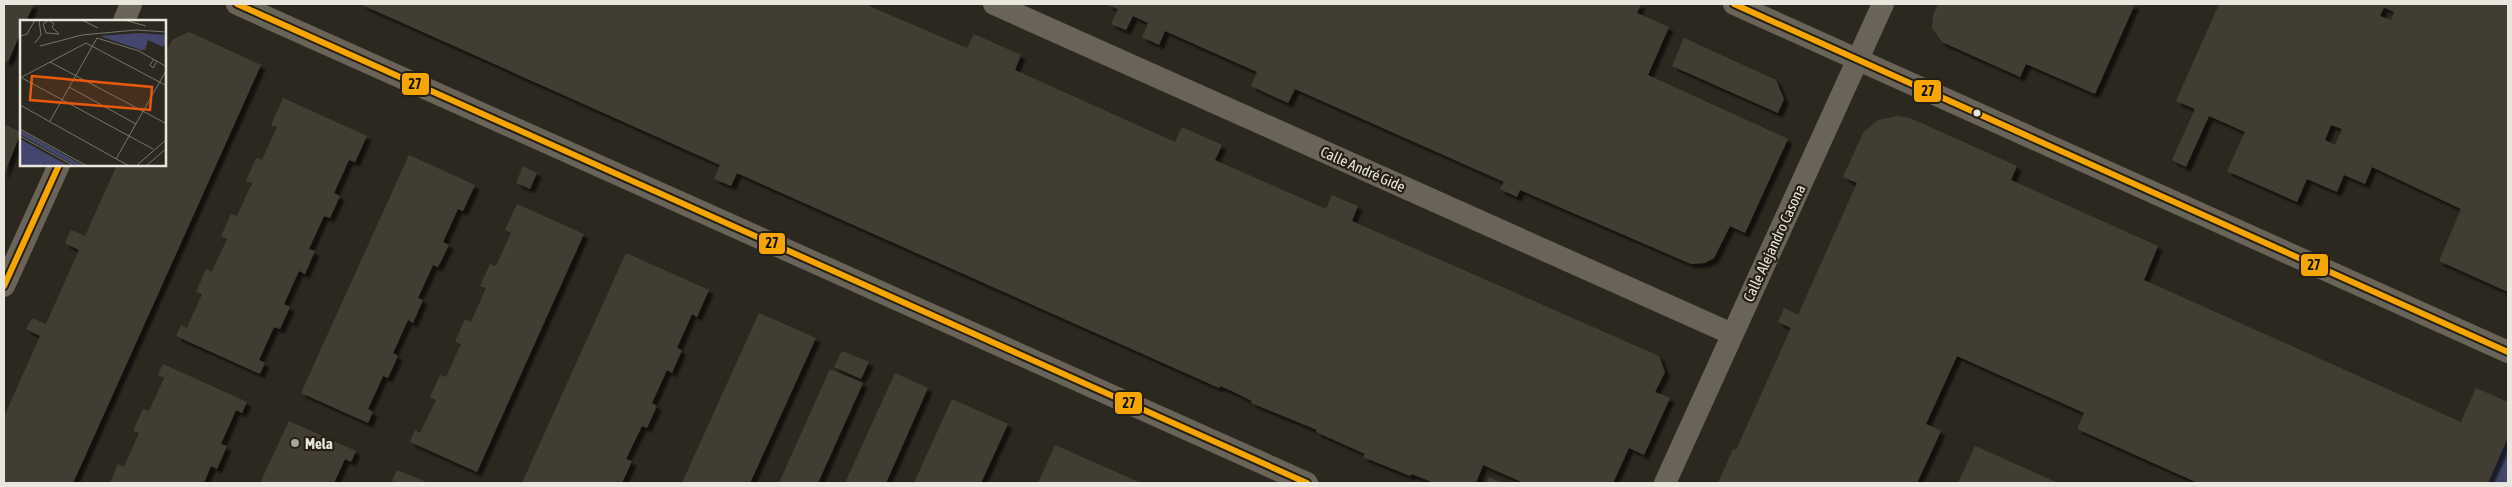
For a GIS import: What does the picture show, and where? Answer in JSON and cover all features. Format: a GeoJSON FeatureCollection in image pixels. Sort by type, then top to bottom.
{"type":"FeatureCollection","features":[{"type":"Feature","properties":{"kind":"street"},"geometry":{"type":"LineString","coordinates":[[124,20],[131,4]]}},
{"type":"Feature","properties":{"kind":"street"},"geometry":{"type":"LineString","coordinates":[[237,4],[1307,483]]}},
{"type":"Feature","properties":{"kind":"street","name":"Calle André Gide"},"geometry":{"type":"LineString","coordinates":[[994,4],[1732,334]]}},
{"type":"Feature","properties":{"kind":"street"},"geometry":{"type":"LineString","coordinates":[[1734,4],[2508,352]]}},
{"type":"Feature","properties":{"kind":"street","name":"Calle Alejandro Casona"},"geometry":{"type":"LineString","coordinates":[[1665,483],[1883,4]]}},
{"type":"Feature","properties":{"kind":"street"},"geometry":{"type":"LineString","coordinates":[[4,286],[59,166]]}},
{"type":"Feature","properties":{"kind":"shaded area"},"geometry":{"type":"Polygon","coordinates":[[[2508,437],[2508,483],[2488,483],[2508,437]]]}},
{"type":"Feature","properties":{"kind":"building"},"geometry":{"type":"Polygon","coordinates":[[[4,4],[34,4],[26,20],[20,20],[20,34],[8,62],[4,60],[4,4]]]}},
{"type":"Feature","properties":{"kind":"building"},"geometry":{"type":"Polygon","coordinates":[[[360,4],[870,4],[869,6],[967,48],[974,34],[1021,55],[1015,70],[1175,142],[1182,127],[1222,145],[1215,160],[1326,209],[1332,195],[1358,206],[1352,221],[1659,356],[1665,372],[1655,392],[1670,398],[1644,455],[1629,448],[1613,483],[1524,483],[1483,465],[1476,483],[1434,483],[1412,474],[1410,476],[1363,457],[1365,454],[1316,432],[1317,430],[1251,403],[1252,401],[1234,392],[1220,386],[1219,388],[737,173],[731,186],[714,179],[720,165],[360,4]]]}},
{"type":"Feature","properties":{"kind":"building"},"geometry":{"type":"Polygon","coordinates":[[[1105,4],[1641,4],[1637,13],[1669,27],[1648,75],[1788,139],[1745,233],[1730,226],[1714,258],[1705,263],[1691,264],[1520,190],[1517,197],[1500,189],[1504,182],[1295,89],[1288,103],[1251,86],[1257,72],[1165,31],[1159,45],[1142,37],[1148,23],[1133,16],[1126,30],[1111,24],[1118,9],[1105,4]]]}},
{"type":"Feature","properties":{"kind":"building"},"geometry":{"type":"Polygon","coordinates":[[[1938,4],[2135,4],[2095,94],[2026,64],[2020,77],[1942,42],[1932,28],[1933,15],[1938,4]]]}},
{"type":"Feature","properties":{"kind":"building"},"geometry":{"type":"Polygon","coordinates":[[[2219,4],[2508,4],[2508,292],[2439,261],[2461,209],[2372,167],[2365,184],[2344,175],[2337,192],[2307,179],[2297,202],[2227,171],[2245,132],[2209,116],[2186,167],[2172,160],[2195,109],[2176,101],[2219,4]],[[2384,7],[2380,16],[2391,20],[2394,12],[2384,7]],[[2331,125],[2325,140],[2335,145],[2342,129],[2331,125]]]}},
{"type":"Feature","properties":{"kind":"building"},"geometry":{"type":"Polygon","coordinates":[[[189,32],[261,65],[73,483],[4,483],[4,417],[40,336],[26,329],[32,318],[46,324],[79,250],[65,243],[71,230],[85,236],[117,166],[166,166],[166,53],[172,40],[189,32]]]}},
{"type":"Feature","properties":{"kind":"building"},"geometry":{"type":"Polygon","coordinates":[[[1684,38],[1776,80],[1784,99],[1778,113],[1672,66],[1684,38]]]}},
{"type":"Feature","properties":{"kind":"building"},"geometry":{"type":"Polygon","coordinates":[[[283,98],[367,136],[355,162],[349,160],[334,193],[340,196],[330,218],[324,216],[309,249],[315,251],[305,274],[299,271],[284,304],[290,307],[280,329],[274,327],[259,360],[265,363],[260,374],[176,336],[181,325],[187,328],[202,294],[196,292],[206,269],[212,272],[227,239],[221,236],[231,214],[237,216],[252,183],[246,181],[256,158],[262,160],[277,127],[271,125],[283,98]]]}},
{"type":"Feature","properties":{"kind":"building"},"geometry":{"type":"Polygon","coordinates":[[[1898,116],[1910,118],[2017,166],[2011,180],[2158,246],[2144,280],[2461,422],[2476,388],[2508,402],[2508,437],[2488,483],[2198,483],[2077,429],[2084,413],[1957,356],[1926,424],[1941,431],[1917,483],[1718,483],[1733,449],[1736,450],[1791,328],[1778,322],[1784,308],[1798,315],[1857,183],[1843,177],[1863,133],[1878,120],[1898,116]]]}},
{"type":"Feature","properties":{"kind":"building"},"geometry":{"type":"Polygon","coordinates":[[[4,124],[20,132],[20,135],[4,175],[4,124]]]}},
{"type":"Feature","properties":{"kind":"building"},"geometry":{"type":"Polygon","coordinates":[[[409,155],[475,185],[463,211],[458,209],[443,242],[449,245],[438,267],[433,265],[418,298],[423,300],[413,323],[408,320],[393,353],[398,356],[388,378],[383,376],[368,409],[373,412],[368,423],[301,393],[409,155]]]}},
{"type":"Feature","properties":{"kind":"building"},"geometry":{"type":"Polygon","coordinates":[[[523,166],[537,173],[530,189],[516,183],[523,166]]]}},
{"type":"Feature","properties":{"kind":"building"},"geometry":{"type":"Polygon","coordinates":[[[517,204],[584,234],[477,472],[410,442],[415,430],[420,433],[436,400],[430,397],[440,375],[446,377],[461,344],[455,342],[465,319],[471,322],[486,288],[480,286],[490,264],[496,266],[511,233],[505,230],[517,204]]]}},
{"type":"Feature","properties":{"kind":"building"},"geometry":{"type":"Polygon","coordinates":[[[626,253],[709,290],[697,317],[692,314],[677,348],[682,350],[672,373],[667,370],[652,403],[657,406],[647,428],[642,426],[626,459],[632,461],[622,483],[617,481],[616,483],[522,483],[626,253]]]}},
{"type":"Feature","properties":{"kind":"building"},"geometry":{"type":"Polygon","coordinates":[[[759,313],[816,338],[750,483],[682,483],[759,313]]]}},
{"type":"Feature","properties":{"kind":"building"},"geometry":{"type":"Polygon","coordinates":[[[842,351],[869,362],[861,379],[834,367],[842,351]]]}},
{"type":"Feature","properties":{"kind":"building"},"geometry":{"type":"Polygon","coordinates":[[[163,364],[247,402],[242,413],[236,410],[221,444],[227,446],[217,469],[211,466],[204,483],[110,483],[118,464],[124,467],[139,433],[133,431],[143,409],[149,411],[164,378],[158,375],[163,364]]]}},
{"type":"Feature","properties":{"kind":"building"},"geometry":{"type":"Polygon","coordinates":[[[830,369],[863,383],[818,483],[779,483],[830,369]]]}},
{"type":"Feature","properties":{"kind":"building"},"geometry":{"type":"Polygon","coordinates":[[[895,373],[928,388],[886,483],[845,483],[895,373]]]}},
{"type":"Feature","properties":{"kind":"building"},"geometry":{"type":"Polygon","coordinates":[[[952,399],[1008,424],[981,483],[914,483],[952,399]]]}},
{"type":"Feature","properties":{"kind":"building"},"geometry":{"type":"Polygon","coordinates":[[[289,421],[356,451],[351,462],[345,459],[334,483],[260,483],[289,421]]]}},
{"type":"Feature","properties":{"kind":"building"},"geometry":{"type":"Polygon","coordinates":[[[1055,445],[1141,483],[1038,483],[1055,445]]]}},
{"type":"Feature","properties":{"kind":"building"},"geometry":{"type":"Polygon","coordinates":[[[1975,446],[1991,453],[2058,483],[1958,483],[1975,446]]]}},
{"type":"Feature","properties":{"kind":"building"},"geometry":{"type":"Polygon","coordinates":[[[397,470],[428,483],[398,483],[392,481],[397,470]]]}},
{"type":"Feature","properties":{"kind":"building"},"geometry":{"type":"Polygon","coordinates":[[[1489,477],[1503,483],[1486,483],[1489,477]]]}},
{"type":"Feature","properties":{"kind":"transit line","name":"27"},"geometry":{"type":"LineString","coordinates":[[237,4],[1307,483]]}},
{"type":"Feature","properties":{"kind":"transit line","name":"27"},"geometry":{"type":"LineString","coordinates":[[1734,4],[2508,352]]}},
{"type":"Feature","properties":{"kind":"transit line","name":"27"},"geometry":{"type":"LineString","coordinates":[[4,286],[59,166]]}},
{"type":"Feature","properties":{"kind":"place","name":"Mela"},"geometry":{"type":"Point","coordinates":[295,443]}}]}
